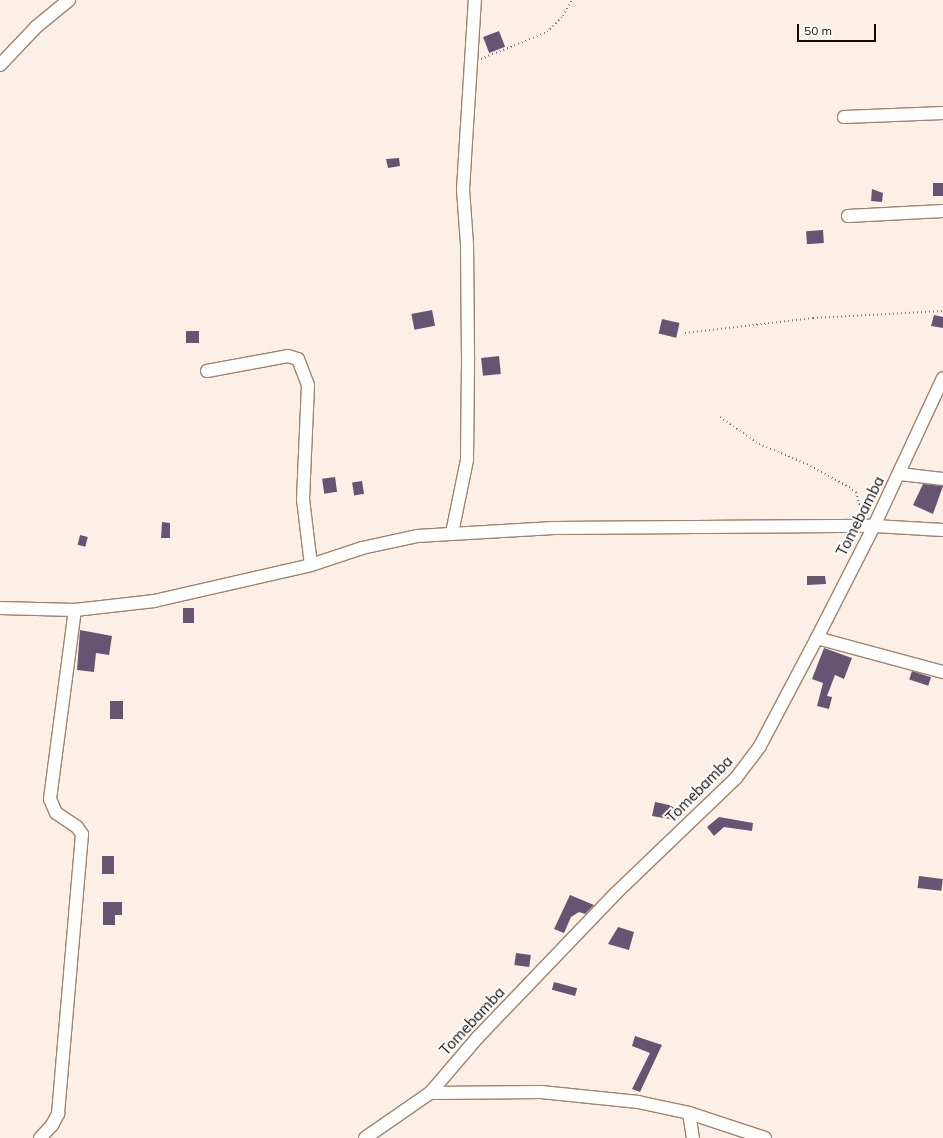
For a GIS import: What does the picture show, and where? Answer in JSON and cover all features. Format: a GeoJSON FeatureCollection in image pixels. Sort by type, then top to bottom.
{"type":"FeatureCollection","features":[{"type":"Feature","properties":{"kind":"street"},"geometry":{"type":"LineString","coordinates":[[0,65],[36,27],[68,0]]}},
{"type":"Feature","properties":{"kind":"street"},"geometry":{"type":"LineString","coordinates":[[452,533],[467,460],[468,342],[463,189],[475,0]]}},
{"type":"Feature","properties":{"kind":"street"},"geometry":{"type":"LineString","coordinates":[[844,117],[943,113]]}},
{"type":"Feature","properties":{"kind":"street"},"geometry":{"type":"LineString","coordinates":[[848,216],[943,211]]}},
{"type":"Feature","properties":{"kind":"street"},"geometry":{"type":"LineString","coordinates":[[206,370],[288,356],[298,360],[308,385],[303,499],[311,565]]}},
{"type":"Feature","properties":{"kind":"street","name":"Tomebamba"},"geometry":{"type":"LineString","coordinates":[[365,1138],[430,1092],[478,1037],[615,894],[736,778],[760,746],[817,638],[874,526],[943,378]]}},
{"type":"Feature","properties":{"kind":"street"},"geometry":{"type":"LineString","coordinates":[[899,474],[943,479]]}},
{"type":"Feature","properties":{"kind":"street"},"geometry":{"type":"LineString","coordinates":[[0,608],[75,610],[154,601],[311,565],[369,546],[417,536],[452,533],[554,528],[861,526],[943,530]]}},
{"type":"Feature","properties":{"kind":"street"},"geometry":{"type":"LineString","coordinates":[[40,1138],[52,1125],[58,1114],[82,834],[76,827],[56,813],[50,799],[75,610]]}},
{"type":"Feature","properties":{"kind":"street"},"geometry":{"type":"LineString","coordinates":[[817,638],[943,672]]}},
{"type":"Feature","properties":{"kind":"street"},"geometry":{"type":"LineString","coordinates":[[430,1092],[541,1092],[638,1102],[689,1113],[765,1138]]}},
{"type":"Feature","properties":{"kind":"street"},"geometry":{"type":"LineString","coordinates":[[689,1113],[693,1138]]}},
{"type":"Feature","properties":{"kind":"path"},"geometry":{"type":"LineString","coordinates":[[471,63],[547,32],[563,16],[572,0]]}},
{"type":"Feature","properties":{"kind":"path"},"geometry":{"type":"LineString","coordinates":[[685,333],[813,318],[943,311]]}},
{"type":"Feature","properties":{"kind":"path"},"geometry":{"type":"LineString","coordinates":[[720,417],[759,444],[807,464],[856,492],[861,509],[861,526]]}},
{"type":"Feature","properties":{"kind":"building"},"geometry":{"type":"Polygon","coordinates":[[[499,31],[505,47],[489,53],[483,37],[499,31]]]}},
{"type":"Feature","properties":{"kind":"building"},"geometry":{"type":"Polygon","coordinates":[[[399,158],[400,166],[388,168],[386,159],[399,158]]]}},
{"type":"Feature","properties":{"kind":"building"},"geometry":{"type":"Polygon","coordinates":[[[933,183],[943,183],[943,196],[933,196],[933,183]]]}},
{"type":"Feature","properties":{"kind":"building"},"geometry":{"type":"Polygon","coordinates":[[[872,189],[883,193],[882,202],[871,201],[872,189]]]}},
{"type":"Feature","properties":{"kind":"building"},"geometry":{"type":"Polygon","coordinates":[[[823,230],[824,243],[807,244],[806,231],[823,230]]]}},
{"type":"Feature","properties":{"kind":"building"},"geometry":{"type":"Polygon","coordinates":[[[432,310],[435,326],[414,330],[411,314],[432,310]]]}},
{"type":"Feature","properties":{"kind":"building"},"geometry":{"type":"Polygon","coordinates":[[[934,315],[943,317],[943,328],[931,326],[934,315]]]}},
{"type":"Feature","properties":{"kind":"building"},"geometry":{"type":"Polygon","coordinates":[[[662,319],[680,323],[676,338],[659,334],[662,319]]]}},
{"type":"Feature","properties":{"kind":"building"},"geometry":{"type":"Polygon","coordinates":[[[186,331],[199,331],[199,343],[186,343],[186,331]]]}},
{"type":"Feature","properties":{"kind":"building"},"geometry":{"type":"Polygon","coordinates":[[[499,356],[501,374],[483,376],[481,358],[499,356]]]}},
{"type":"Feature","properties":{"kind":"building"},"geometry":{"type":"Polygon","coordinates":[[[335,477],[337,492],[324,494],[322,479],[335,477]]]}},
{"type":"Feature","properties":{"kind":"building"},"geometry":{"type":"Polygon","coordinates":[[[362,481],[364,494],[354,495],[352,483],[362,481]]]}},
{"type":"Feature","properties":{"kind":"building"},"geometry":{"type":"Polygon","coordinates":[[[923,484],[943,486],[933,514],[913,505],[923,484]]]}},
{"type":"Feature","properties":{"kind":"building"},"geometry":{"type":"Polygon","coordinates":[[[162,522],[170,523],[170,538],[161,538],[162,522]]]}},
{"type":"Feature","properties":{"kind":"building"},"geometry":{"type":"Polygon","coordinates":[[[80,535],[88,537],[85,547],[78,545],[80,535]]]}},
{"type":"Feature","properties":{"kind":"building"},"geometry":{"type":"Polygon","coordinates":[[[807,576],[825,576],[826,584],[807,585],[807,576]]]}},
{"type":"Feature","properties":{"kind":"building"},"geometry":{"type":"Polygon","coordinates":[[[183,608],[194,608],[194,623],[183,623],[183,608]]]}},
{"type":"Feature","properties":{"kind":"building"},"geometry":{"type":"Polygon","coordinates":[[[80,630],[112,636],[109,655],[96,653],[94,672],[77,670],[80,630]]]}},
{"type":"Feature","properties":{"kind":"building"},"geometry":{"type":"Polygon","coordinates":[[[824,648],[852,658],[844,679],[835,675],[827,696],[832,697],[829,709],[817,706],[823,683],[812,679],[824,648]]]}},
{"type":"Feature","properties":{"kind":"building"},"geometry":{"type":"Polygon","coordinates":[[[912,671],[931,677],[928,686],[909,680],[912,671]]]}},
{"type":"Feature","properties":{"kind":"building"},"geometry":{"type":"Polygon","coordinates":[[[110,701],[123,701],[123,719],[110,719],[110,701]]]}},
{"type":"Feature","properties":{"kind":"building"},"geometry":{"type":"Polygon","coordinates":[[[655,802],[669,805],[678,810],[676,820],[652,816],[655,802]]]}},
{"type":"Feature","properties":{"kind":"building"},"geometry":{"type":"Polygon","coordinates":[[[719,817],[753,823],[752,831],[724,827],[714,836],[707,827],[719,817]]]}},
{"type":"Feature","properties":{"kind":"building"},"geometry":{"type":"Polygon","coordinates":[[[102,856],[114,856],[114,874],[102,874],[102,856]]]}},
{"type":"Feature","properties":{"kind":"building"},"geometry":{"type":"Polygon","coordinates":[[[919,876],[943,879],[941,891],[918,888],[919,876]]]}},
{"type":"Feature","properties":{"kind":"building"},"geometry":{"type":"Polygon","coordinates":[[[570,895],[594,905],[585,914],[579,912],[571,917],[564,933],[554,929],[570,895]]]}},
{"type":"Feature","properties":{"kind":"building"},"geometry":{"type":"Polygon","coordinates":[[[103,902],[122,902],[122,915],[115,915],[115,925],[103,925],[103,902]]]}},
{"type":"Feature","properties":{"kind":"building"},"geometry":{"type":"Polygon","coordinates":[[[618,927],[634,932],[629,950],[608,944],[618,927]]]}},
{"type":"Feature","properties":{"kind":"building"},"geometry":{"type":"Polygon","coordinates":[[[516,953],[531,955],[529,967],[514,965],[516,953]]]}},
{"type":"Feature","properties":{"kind":"building"},"geometry":{"type":"Polygon","coordinates":[[[554,982],[577,988],[575,996],[552,990],[554,982]]]}},
{"type":"Feature","properties":{"kind":"building"},"geometry":{"type":"Polygon","coordinates":[[[635,1036],[662,1045],[640,1092],[632,1089],[650,1053],[632,1046],[635,1036]]]}}]}
